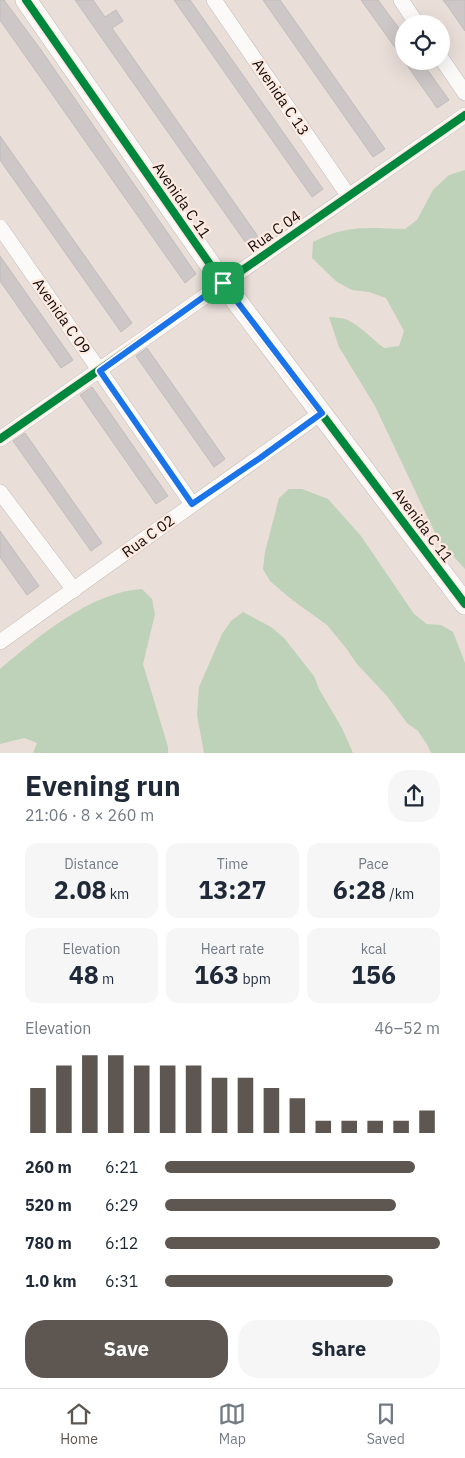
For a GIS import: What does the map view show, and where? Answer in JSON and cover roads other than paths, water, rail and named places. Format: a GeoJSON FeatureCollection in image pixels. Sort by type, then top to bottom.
{"type":"FeatureCollection","features":[{"type":"Feature","properties":{"kind":"street","name":"Avenida C 11"},"geometry":{"type":"LineString","coordinates":[[26,0],[223,283],[465,604]]}},
{"type":"Feature","properties":{"kind":"street","name":"Avenida C 13"},"geometry":{"type":"LineString","coordinates":[[214,0],[348,195]]}},
{"type":"Feature","properties":{"kind":"street"},"geometry":{"type":"LineString","coordinates":[[401,0],[412,15]]}},
{"type":"Feature","properties":{"kind":"street"},"geometry":{"type":"LineString","coordinates":[[449,70],[465,93]]}},
{"type":"Feature","properties":{"kind":"street","name":"Rua C 04"},"geometry":{"type":"LineString","coordinates":[[0,439],[100,371],[465,114]]}},
{"type":"Feature","properties":{"kind":"street","name":"Avenida C 09"},"geometry":{"type":"LineString","coordinates":[[0,227],[192,504]]}},
{"type":"Feature","properties":{"kind":"street","name":"Rua C 02"},"geometry":{"type":"LineString","coordinates":[[0,642],[322,413]]}},
{"type":"Feature","properties":{"kind":"street"},"geometry":{"type":"LineString","coordinates":[[0,492],[74,590]]}}]}
